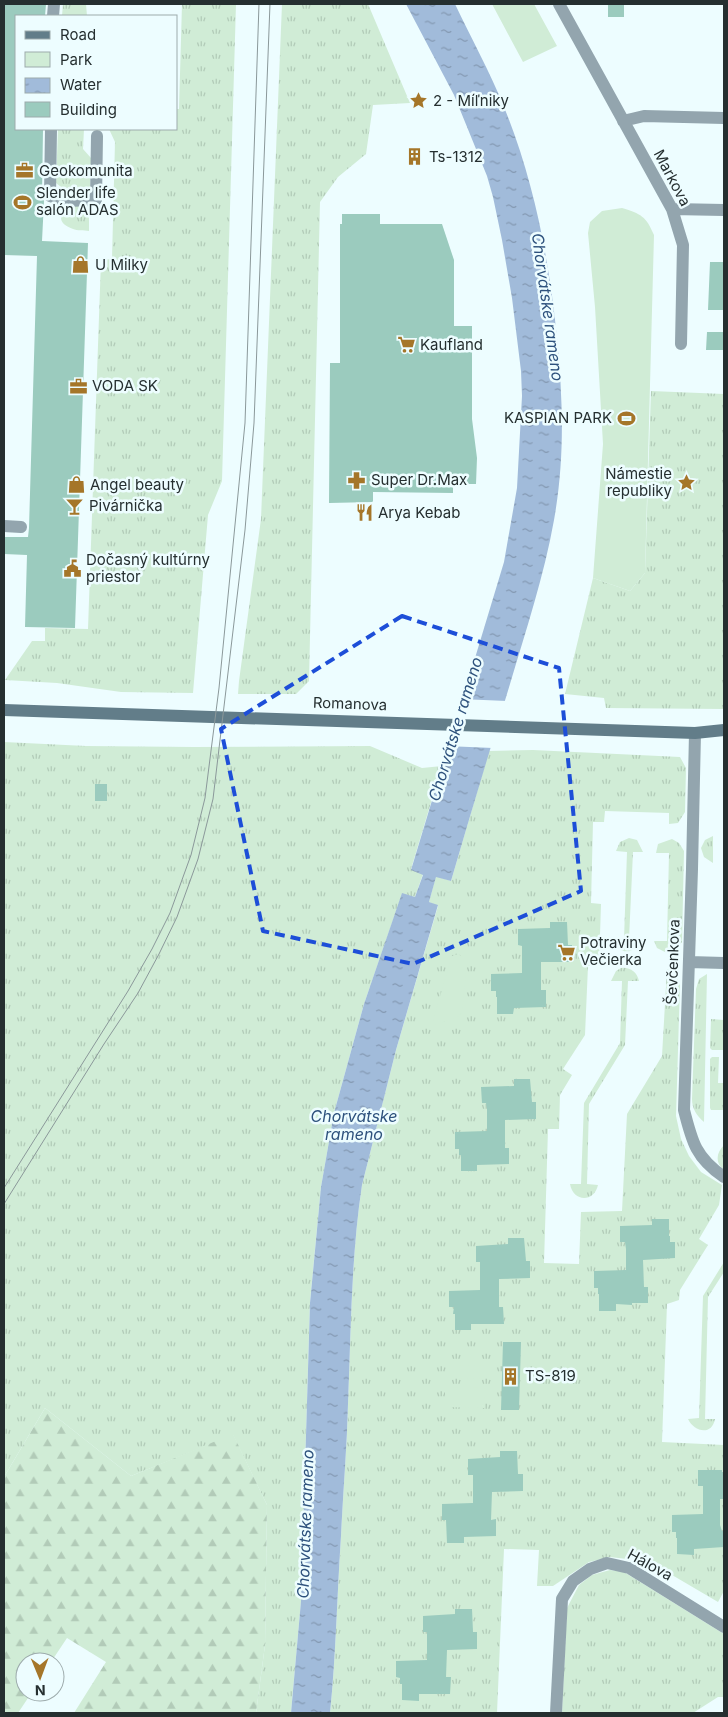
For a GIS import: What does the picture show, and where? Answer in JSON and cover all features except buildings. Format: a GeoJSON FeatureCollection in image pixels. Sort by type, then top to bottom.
{"type":"FeatureCollection","features":[{"type":"Feature","properties":{"kind":"street","name":"Markova"},"geometry":{"type":"LineString","coordinates":[[559,4],[672,209],[683,245],[681,344]]}},
{"type":"Feature","properties":{"kind":"street"},"geometry":{"type":"LineString","coordinates":[[623,121],[644,116],[724,118]]}},
{"type":"Feature","properties":{"kind":"street"},"geometry":{"type":"LineString","coordinates":[[51,130],[50,196],[66,200],[96,200],[97,136]]}},
{"type":"Feature","properties":{"kind":"street"},"geometry":{"type":"LineString","coordinates":[[672,209],[724,210]]}},
{"type":"Feature","properties":{"kind":"street"},"geometry":{"type":"LineString","coordinates":[[4,526],[20,526]]}},
{"type":"Feature","properties":{"kind":"street","name":"Romanova"},"geometry":{"type":"LineString","coordinates":[[4,710],[695,732],[724,730]]}},
{"type":"Feature","properties":{"kind":"street","name":"Ševčenkova"},"geometry":{"type":"LineString","coordinates":[[695,732],[684,1110],[692,1141],[708,1167],[724,1178]]}},
{"type":"Feature","properties":{"kind":"street"},"geometry":{"type":"LineString","coordinates":[[689,962],[724,963]]}},
{"type":"Feature","properties":{"kind":"street","name":"Hálova"},"geometry":{"type":"LineString","coordinates":[[556,1713],[560,1606],[564,1593],[578,1576],[595,1566],[613,1563],[629,1568],[724,1627]]}},
{"type":"Feature","properties":{"kind":"highlighted area"},"geometry":{"type":"Polygon","coordinates":[[[402,616],[559,668],[581,891],[413,964],[263,931],[221,729],[402,616]]]}},
{"type":"Feature","properties":{"kind":"green space"},"geometry":{"type":"Polygon","coordinates":[[[63,4],[86,4],[87,15],[62,15],[63,4]]]}},
{"type":"Feature","properties":{"kind":"green space"},"geometry":{"type":"Polygon","coordinates":[[[182,4],[236,4],[222,481],[208,515],[193,693],[121,692],[57,683],[5,680],[32,641],[45,641],[45,628],[88,629],[101,260],[112,259],[115,142],[109,130],[178,130],[182,4]]]}},
{"type":"Feature","properties":{"kind":"green space"},"geometry":{"type":"Polygon","coordinates":[[[282,4],[368,4],[410,103],[373,105],[366,154],[338,177],[320,202],[309,681],[296,694],[238,694],[261,519],[282,4]]]}},
{"type":"Feature","properties":{"kind":"green space"},"geometry":{"type":"Polygon","coordinates":[[[492,4],[534,4],[557,46],[523,62],[492,4]]]}},
{"type":"Feature","properties":{"kind":"green space"},"geometry":{"type":"Polygon","coordinates":[[[58,130],[84,130],[83,149],[91,158],[90,189],[86,193],[66,191],[56,183],[58,130]]]}},
{"type":"Feature","properties":{"kind":"green space"},"geometry":{"type":"Polygon","coordinates":[[[75,206],[89,206],[89,231],[73,229],[61,220],[66,211],[75,206]]]}},
{"type":"Feature","properties":{"kind":"green space","name":"KASPIAN PARK"},"geometry":{"type":"Polygon","coordinates":[[[622,208],[642,217],[654,235],[645,573],[630,591],[593,578],[603,444],[595,307],[588,233],[590,222],[602,211],[622,208]]]}},
{"type":"Feature","properties":{"kind":"green space","name":"Námestie republiky"},"geometry":{"type":"Polygon","coordinates":[[[651,391],[724,394],[723,709],[606,708],[604,698],[565,694],[593,578],[630,591],[645,573],[651,391]]]}},
{"type":"Feature","properties":{"kind":"green space"},"geometry":{"type":"Polygon","coordinates":[[[4,742],[86,746],[370,746],[422,768],[442,766],[411,869],[423,874],[415,897],[402,894],[364,1004],[334,1113],[321,1187],[310,1302],[301,1601],[291,1713],[256,1713],[265,1645],[267,1505],[233,1435],[131,1476],[45,1408],[4,1477],[4,742]]]}},
{"type":"Feature","properties":{"kind":"green space"},"geometry":{"type":"Polygon","coordinates":[[[533,750],[680,757],[686,768],[685,812],[678,823],[669,824],[669,813],[605,811],[604,822],[593,822],[591,903],[601,904],[599,966],[588,966],[585,1035],[563,1069],[572,1075],[560,1095],[559,1129],[548,1129],[544,1263],[579,1264],[581,1212],[622,1211],[627,1114],[662,1056],[667,969],[674,972],[680,984],[676,1116],[681,1139],[689,1156],[701,1172],[722,1185],[719,1205],[699,1239],[708,1245],[680,1290],[679,1300],[667,1304],[662,1442],[724,1445],[724,1591],[718,1602],[638,1555],[627,1559],[610,1557],[589,1562],[553,1586],[537,1586],[539,1550],[504,1549],[497,1713],[330,1713],[347,1437],[354,1267],[362,1185],[396,1050],[438,906],[429,902],[436,876],[451,881],[489,751],[533,750]]]}},
{"type":"Feature","properties":{"kind":"green space"},"geometry":{"type":"Polygon","coordinates":[[[713,836],[713,863],[704,857],[701,848],[705,840],[713,836]]]}},
{"type":"Feature","properties":{"kind":"green space"},"geometry":{"type":"Polygon","coordinates":[[[629,838],[637,840],[643,852],[633,852],[629,939],[640,939],[634,949],[624,951],[616,947],[613,939],[624,939],[627,852],[616,851],[620,842],[629,838]]]}},
{"type":"Feature","properties":{"kind":"green space"},"geometry":{"type":"Polygon","coordinates":[[[672,839],[679,843],[684,851],[682,942],[676,949],[667,953],[657,948],[654,941],[667,941],[669,853],[656,853],[658,844],[672,839]]]}},
{"type":"Feature","properties":{"kind":"green space"},"geometry":{"type":"Polygon","coordinates":[[[458,954],[466,959],[467,963],[462,1012],[459,1016],[436,1025],[433,1020],[452,956],[458,954]]]}},
{"type":"Feature","properties":{"kind":"green space"},"geometry":{"type":"Polygon","coordinates":[[[621,968],[633,971],[639,981],[628,981],[625,1045],[589,1104],[587,1184],[598,1185],[592,1195],[584,1198],[575,1194],[570,1184],[581,1184],[584,1103],[620,1043],[622,981],[611,981],[616,971],[621,968]]]}},
{"type":"Feature","properties":{"kind":"green space"},"geometry":{"type":"Polygon","coordinates":[[[707,974],[704,1122],[695,1112],[692,1099],[696,989],[699,979],[707,974]]]}},
{"type":"Feature","properties":{"kind":"green space"},"geometry":{"type":"Polygon","coordinates":[[[711,1019],[724,1020],[724,1050],[712,1050],[710,1048],[711,1019]]]}},
{"type":"Feature","properties":{"kind":"green space"},"geometry":{"type":"Polygon","coordinates":[[[712,1057],[719,1057],[718,1083],[724,1083],[724,1110],[711,1110],[710,1108],[710,1059],[712,1057]]]}},
{"type":"Feature","properties":{"kind":"green space"},"geometry":{"type":"Polygon","coordinates":[[[724,1145],[724,1170],[719,1164],[718,1158],[719,1151],[724,1145]]]}},
{"type":"Feature","properties":{"kind":"green space"},"geometry":{"type":"Polygon","coordinates":[[[724,1262],[724,1272],[708,1297],[705,1419],[715,1419],[710,1428],[703,1430],[694,1427],[688,1419],[699,1418],[703,1296],[724,1262]]]}},
{"type":"Feature","properties":{"kind":"green space"},"geometry":{"type":"Polygon","coordinates":[[[457,1365],[486,1366],[485,1379],[456,1378],[457,1365]]]}},
{"type":"Feature","properties":{"kind":"green space"},"geometry":{"type":"Polygon","coordinates":[[[445,1387],[485,1388],[484,1408],[445,1407],[445,1387]]]}},
{"type":"Feature","properties":{"kind":"green space"},"geometry":{"type":"Polygon","coordinates":[[[45,1408],[131,1476],[233,1434],[267,1505],[265,1645],[256,1713],[74,1713],[106,1662],[67,1638],[58,1652],[15,1652],[15,1702],[25,1702],[18,1713],[4,1713],[4,1477],[45,1408]]]}},
{"type":"Feature","properties":{"kind":"green space"},"geometry":{"type":"Polygon","coordinates":[[[610,1570],[624,1572],[724,1634],[724,1697],[718,1697],[693,1713],[562,1713],[567,1608],[579,1585],[592,1575],[610,1570]]]}},
{"type":"Feature","properties":{"kind":"water","name":"Chorvátske rameno"},"geometry":{"type":"Polygon","coordinates":[[[406,4],[455,4],[493,81],[515,135],[539,221],[554,308],[562,407],[560,474],[554,520],[540,582],[451,881],[436,877],[429,902],[438,905],[396,1050],[362,1185],[354,1267],[347,1437],[330,1713],[291,1713],[301,1601],[310,1303],[321,1187],[334,1113],[364,1004],[402,893],[415,897],[423,875],[411,870],[504,562],[517,488],[522,396],[521,371],[512,298],[493,197],[487,176],[454,95],[406,4]]]}},
{"type":"Feature","properties":{"kind":"pier"},"geometry":{"type":"Polygon","coordinates":[[[460,699],[507,701],[493,748],[446,746],[460,699]]]}},
{"type":"Feature","properties":{"kind":"tram line"},"geometry":{"type":"LineString","coordinates":[[4,1188],[128,991],[152,949],[170,913],[191,855],[205,798],[219,688],[245,423],[259,4]]}},
{"type":"Feature","properties":{"kind":"tram line"},"geometry":{"type":"LineString","coordinates":[[4,1204],[138,993],[159,954],[177,917],[198,859],[213,799],[245,530],[254,423],[270,4]]}},
{"type":"Feature","properties":{"kind":"place","name":"2 - Míľniky"},"geometry":{"type":"Point","coordinates":[419,101]}},
{"type":"Feature","properties":{"kind":"place","name":"Ts-1312"},"geometry":{"type":"Point","coordinates":[415,157]}},
{"type":"Feature","properties":{"kind":"place","name":"Geokomunita"},"geometry":{"type":"Point","coordinates":[25,171]}},
{"type":"Feature","properties":{"kind":"place","name":"Slender life salón ADAS"},"geometry":{"type":"Point","coordinates":[22,202]}},
{"type":"Feature","properties":{"kind":"place","name":"U Milky"},"geometry":{"type":"Point","coordinates":[81,265]}},
{"type":"Feature","properties":{"kind":"place","name":"Kaufland"},"geometry":{"type":"Point","coordinates":[406,345]}},
{"type":"Feature","properties":{"kind":"place","name":"VODA SK"},"geometry":{"type":"Point","coordinates":[78,386]}},
{"type":"Feature","properties":{"kind":"place","name":"KASPIAN PARK"},"geometry":{"type":"Point","coordinates":[626,418]}},
{"type":"Feature","properties":{"kind":"place","name":"Super Dr.Max"},"geometry":{"type":"Point","coordinates":[357,480]}},
{"type":"Feature","properties":{"kind":"place","name":"Námestie republiky"},"geometry":{"type":"Point","coordinates":[686,483]}},
{"type":"Feature","properties":{"kind":"place","name":"Angel beauty"},"geometry":{"type":"Point","coordinates":[76,485]}},
{"type":"Feature","properties":{"kind":"place","name":"Pivárnička"},"geometry":{"type":"Point","coordinates":[75,506]}},
{"type":"Feature","properties":{"kind":"place","name":"Arya Kebab"},"geometry":{"type":"Point","coordinates":[364,513]}},
{"type":"Feature","properties":{"kind":"place","name":"Dočasný kultúrny priestor"},"geometry":{"type":"Point","coordinates":[72,569]}},
{"type":"Feature","properties":{"kind":"place","name":"Potraviny Večierka"},"geometry":{"type":"Point","coordinates":[566,952]}},
{"type":"Feature","properties":{"kind":"place","name":"TS-819"},"geometry":{"type":"Point","coordinates":[511,1376]}}]}
